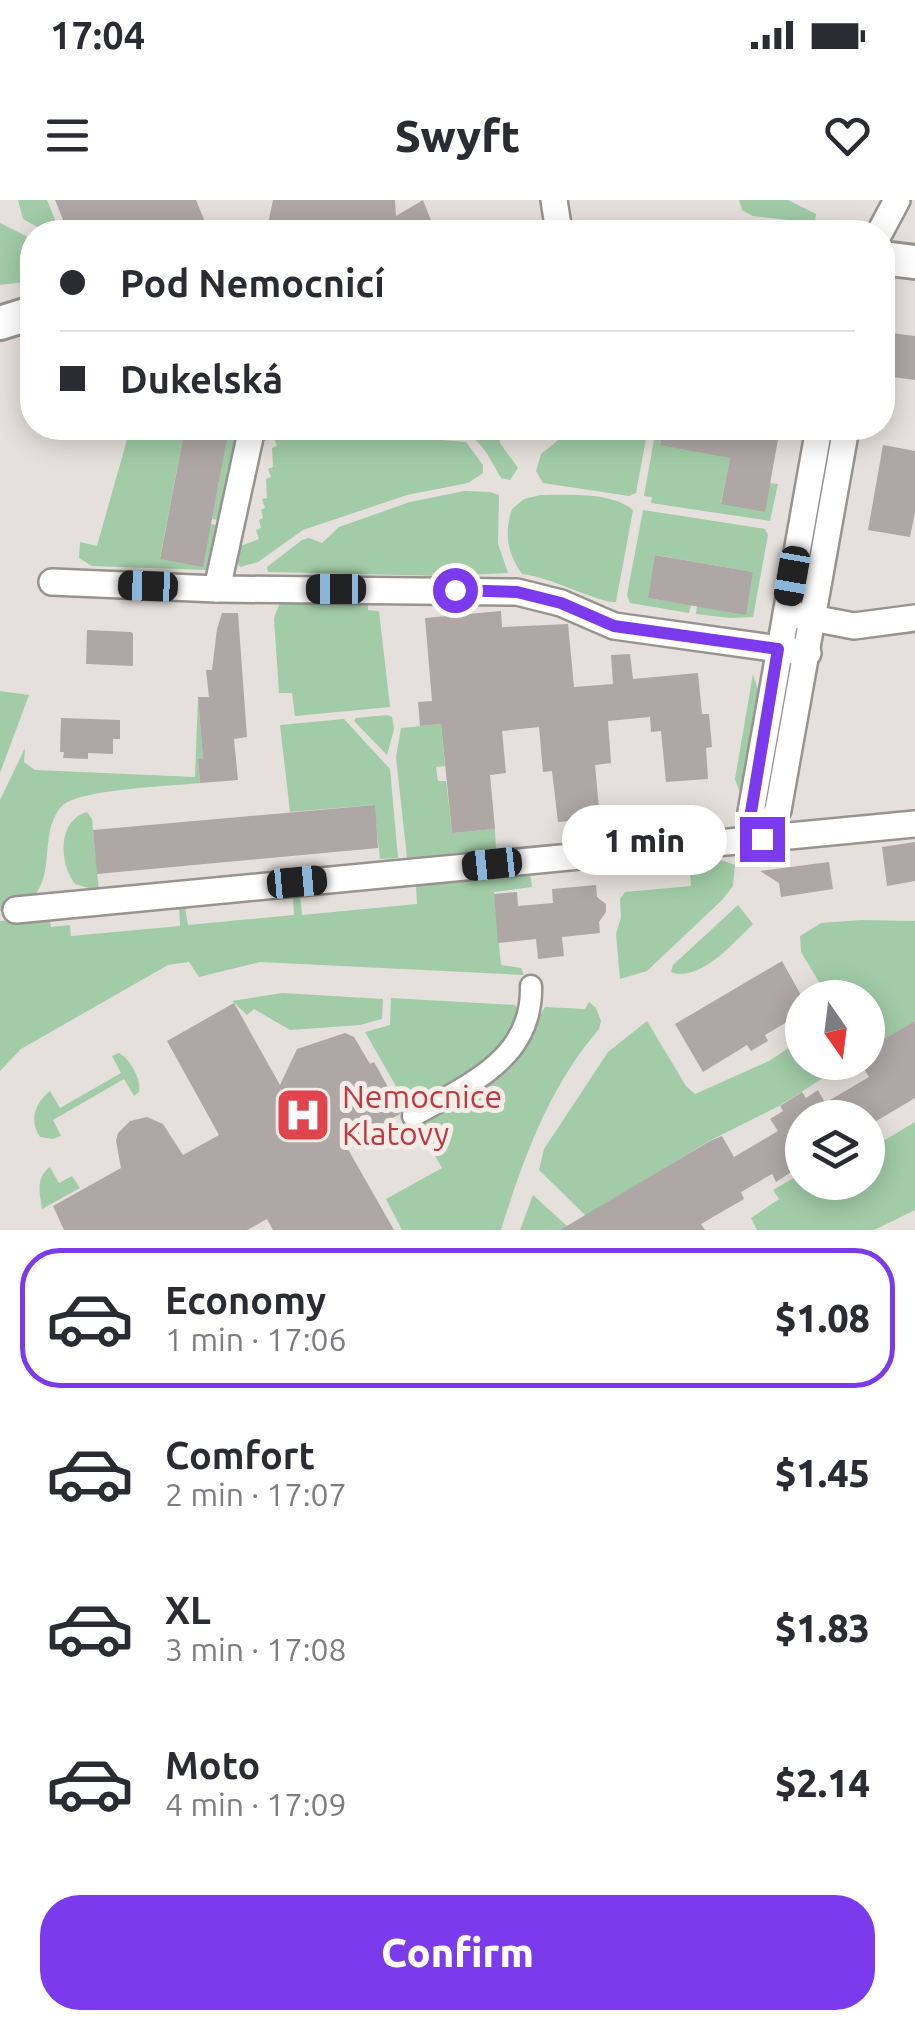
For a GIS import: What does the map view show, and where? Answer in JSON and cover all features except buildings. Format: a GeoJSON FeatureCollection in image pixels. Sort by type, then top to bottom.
{"type":"FeatureCollection","features":[{"type":"Feature","properties":{"kind":"street"},"geometry":{"type":"LineString","coordinates":[[217,589],[249,440]]}},
{"type":"Feature","properties":{"kind":"street"},"geometry":{"type":"LineString","coordinates":[[762,839],[751,812],[817,440]]}},
{"type":"Feature","properties":{"kind":"street"},"geometry":{"type":"LineString","coordinates":[[762,839],[778,810],[844,440]]}},
{"type":"Feature","properties":{"kind":"street"},"geometry":{"type":"LineString","coordinates":[[52,582],[217,589],[517,592],[561,603],[614,626],[808,653]]}},
{"type":"Feature","properties":{"kind":"street"},"geometry":{"type":"LineString","coordinates":[[786,614],[854,626],[915,618]]}},
{"type":"Feature","properties":{"kind":"street"},"geometry":{"type":"LineString","coordinates":[[16,910],[915,824]]}},
{"type":"Feature","properties":{"kind":"street"},"geometry":{"type":"LineString","coordinates":[[413,1116],[498,1066],[529,1020],[531,986]]}},
{"type":"Feature","properties":{"kind":"green space"},"geometry":{"type":"Polygon","coordinates":[[[18,200],[47,200],[55,220],[25,220],[18,200]]]}},
{"type":"Feature","properties":{"kind":"green space"},"geometry":{"type":"Polygon","coordinates":[[[739,200],[788,200],[816,214],[815,220],[788,220],[753,216],[742,210],[739,200]]]}},
{"type":"Feature","properties":{"kind":"green space"},"geometry":{"type":"Polygon","coordinates":[[[0,223],[20,233],[20,282],[0,285],[0,223]]]}},
{"type":"Feature","properties":{"kind":"green space"},"geometry":{"type":"Polygon","coordinates":[[[127,440],[183,440],[160,558],[211,524],[224,527],[216,565],[207,570],[92,566],[79,558],[80,542],[97,546],[127,440]]]}},
{"type":"Feature","properties":{"kind":"green space"},"geometry":{"type":"Polygon","coordinates":[[[226,440],[240,440],[225,521],[212,519],[226,440]]]}},
{"type":"Feature","properties":{"kind":"green space"},"geometry":{"type":"Polygon","coordinates":[[[275,440],[466,442],[483,465],[483,473],[468,483],[407,495],[303,530],[258,562],[240,567],[236,561],[238,547],[259,539],[256,530],[261,528],[261,510],[265,508],[262,499],[267,498],[266,479],[271,477],[268,469],[273,467],[272,448],[277,446],[275,440]]]}},
{"type":"Feature","properties":{"kind":"green space"},"geometry":{"type":"Polygon","coordinates":[[[475,440],[500,440],[518,468],[510,480],[501,478],[475,440]]]}},
{"type":"Feature","properties":{"kind":"green space"},"geometry":{"type":"Polygon","coordinates":[[[558,440],[646,440],[636,493],[629,496],[543,483],[536,471],[541,454],[558,440]]]}},
{"type":"Feature","properties":{"kind":"green space"},"geometry":{"type":"Polygon","coordinates":[[[654,440],[661,440],[660,444],[670,440],[734,440],[721,503],[770,483],[778,484],[770,521],[651,503],[652,497],[644,496],[654,440]]]}},
{"type":"Feature","properties":{"kind":"green space"},"geometry":{"type":"Polygon","coordinates":[[[464,491],[499,495],[498,544],[508,573],[446,576],[268,572],[267,567],[302,540],[309,538],[322,543],[339,527],[410,502],[464,491]]]}},
{"type":"Feature","properties":{"kind":"green space"},"geometry":{"type":"Polygon","coordinates":[[[541,495],[602,497],[633,510],[616,602],[522,574],[508,543],[512,509],[524,499],[541,495]]]}},
{"type":"Feature","properties":{"kind":"green space"},"geometry":{"type":"Polygon","coordinates":[[[643,510],[765,529],[768,535],[753,617],[696,614],[697,606],[745,614],[753,572],[656,555],[648,598],[691,605],[689,613],[630,603],[627,595],[643,510]]]}},
{"type":"Feature","properties":{"kind":"green space"},"geometry":{"type":"Polygon","coordinates":[[[288,601],[368,603],[368,610],[379,611],[390,707],[295,716],[292,693],[279,693],[274,618],[279,605],[288,601]]]}},
{"type":"Feature","properties":{"kind":"green space"},"geometry":{"type":"Polygon","coordinates":[[[753,674],[758,690],[744,770],[751,772],[751,793],[739,790],[735,779],[753,674]]]}},
{"type":"Feature","properties":{"kind":"green space"},"geometry":{"type":"Polygon","coordinates":[[[0,691],[29,695],[0,773],[0,691]]]}},
{"type":"Feature","properties":{"kind":"green space"},"geometry":{"type":"Polygon","coordinates":[[[198,697],[203,759],[198,760],[200,783],[106,792],[62,806],[49,835],[46,867],[35,895],[21,905],[0,911],[0,800],[25,748],[24,762],[35,770],[195,777],[198,697]]]}},
{"type":"Feature","properties":{"kind":"green space"},"geometry":{"type":"Polygon","coordinates":[[[388,715],[394,729],[387,755],[354,721],[388,715]]]}},
{"type":"Feature","properties":{"kind":"green space"},"geometry":{"type":"Polygon","coordinates":[[[344,719],[390,769],[398,858],[380,859],[374,805],[290,812],[280,725],[344,719]]]}},
{"type":"Feature","properties":{"kind":"green space"},"geometry":{"type":"Polygon","coordinates":[[[441,724],[445,766],[436,767],[438,781],[446,781],[452,833],[495,829],[496,849],[407,858],[396,757],[401,728],[441,724]]]}},
{"type":"Feature","properties":{"kind":"green space"},"geometry":{"type":"Polygon","coordinates":[[[87,812],[92,819],[99,891],[75,884],[64,855],[70,824],[87,812]]]}},
{"type":"Feature","properties":{"kind":"green space"},"geometry":{"type":"Polygon","coordinates":[[[713,857],[735,865],[733,886],[647,971],[620,979],[616,934],[621,917],[620,899],[625,892],[691,886],[689,860],[713,857]]]}},
{"type":"Feature","properties":{"kind":"green space"},"geometry":{"type":"Polygon","coordinates":[[[530,873],[532,887],[494,892],[501,965],[521,968],[524,975],[260,962],[199,977],[189,962],[168,965],[21,1049],[0,1071],[0,921],[50,918],[51,927],[70,925],[71,936],[180,926],[179,906],[185,906],[188,925],[294,915],[293,896],[300,895],[302,915],[417,904],[416,885],[530,873]]]}},
{"type":"Feature","properties":{"kind":"green space"},"geometry":{"type":"Polygon","coordinates":[[[738,905],[753,924],[705,966],[682,974],[671,972],[673,965],[738,905]]]}},
{"type":"Feature","properties":{"kind":"green space"},"geometry":{"type":"Polygon","coordinates":[[[915,921],[915,1021],[885,1038],[885,980],[818,980],[801,952],[800,936],[821,923],[915,921]]]}},
{"type":"Feature","properties":{"kind":"green space"},"geometry":{"type":"Polygon","coordinates":[[[282,993],[383,999],[382,1019],[360,1025],[290,1030],[254,1009],[247,1015],[232,1001],[282,993]]]}},
{"type":"Feature","properties":{"kind":"green space"},"geometry":{"type":"Polygon","coordinates":[[[391,998],[515,1005],[521,1018],[493,1059],[409,1109],[365,1032],[390,1025],[391,998]]]}},
{"type":"Feature","properties":{"kind":"green space"},"geometry":{"type":"Polygon","coordinates":[[[589,1002],[601,1021],[599,1029],[552,1099],[501,1230],[402,1230],[386,1199],[442,1168],[416,1121],[527,1039],[545,1007],[585,1009],[589,1002]]]}},
{"type":"Feature","properties":{"kind":"green space"},"geometry":{"type":"Polygon","coordinates":[[[647,1021],[686,1086],[695,1094],[785,1050],[785,1080],[820,1080],[779,1106],[709,1141],[586,1216],[539,1170],[544,1149],[608,1052],[647,1021]]]}},
{"type":"Feature","properties":{"kind":"green space"},"geometry":{"type":"Polygon","coordinates":[[[119,1053],[134,1070],[139,1092],[134,1096],[124,1079],[53,1120],[61,1136],[40,1137],[34,1118],[45,1096],[50,1091],[60,1108],[121,1073],[112,1056],[119,1053]]]}},
{"type":"Feature","properties":{"kind":"green space"},"geometry":{"type":"Polygon","coordinates":[[[915,1122],[915,1210],[874,1230],[757,1230],[751,1218],[779,1199],[773,1190],[785,1183],[785,1200],[885,1200],[885,1140],[915,1122]]]}},
{"type":"Feature","properties":{"kind":"green space"},"geometry":{"type":"Polygon","coordinates":[[[50,1167],[59,1183],[72,1176],[80,1188],[42,1209],[40,1181],[50,1167]]]}},
{"type":"Feature","properties":{"kind":"green space"},"geometry":{"type":"Polygon","coordinates":[[[533,1195],[567,1226],[569,1230],[520,1230],[533,1195]]]}},
{"type":"Feature","properties":{"kind":"place","name":"Nemocnice Klatovy"},"geometry":{"type":"Point","coordinates":[303,1115]}},
{"type":"Feature","properties":{"kind":"route"},"geometry":{"type":"LineString","coordinates":[[455,590],[517,592],[561,603],[614,626],[778,649],[751,812],[762,839]]}}]}
